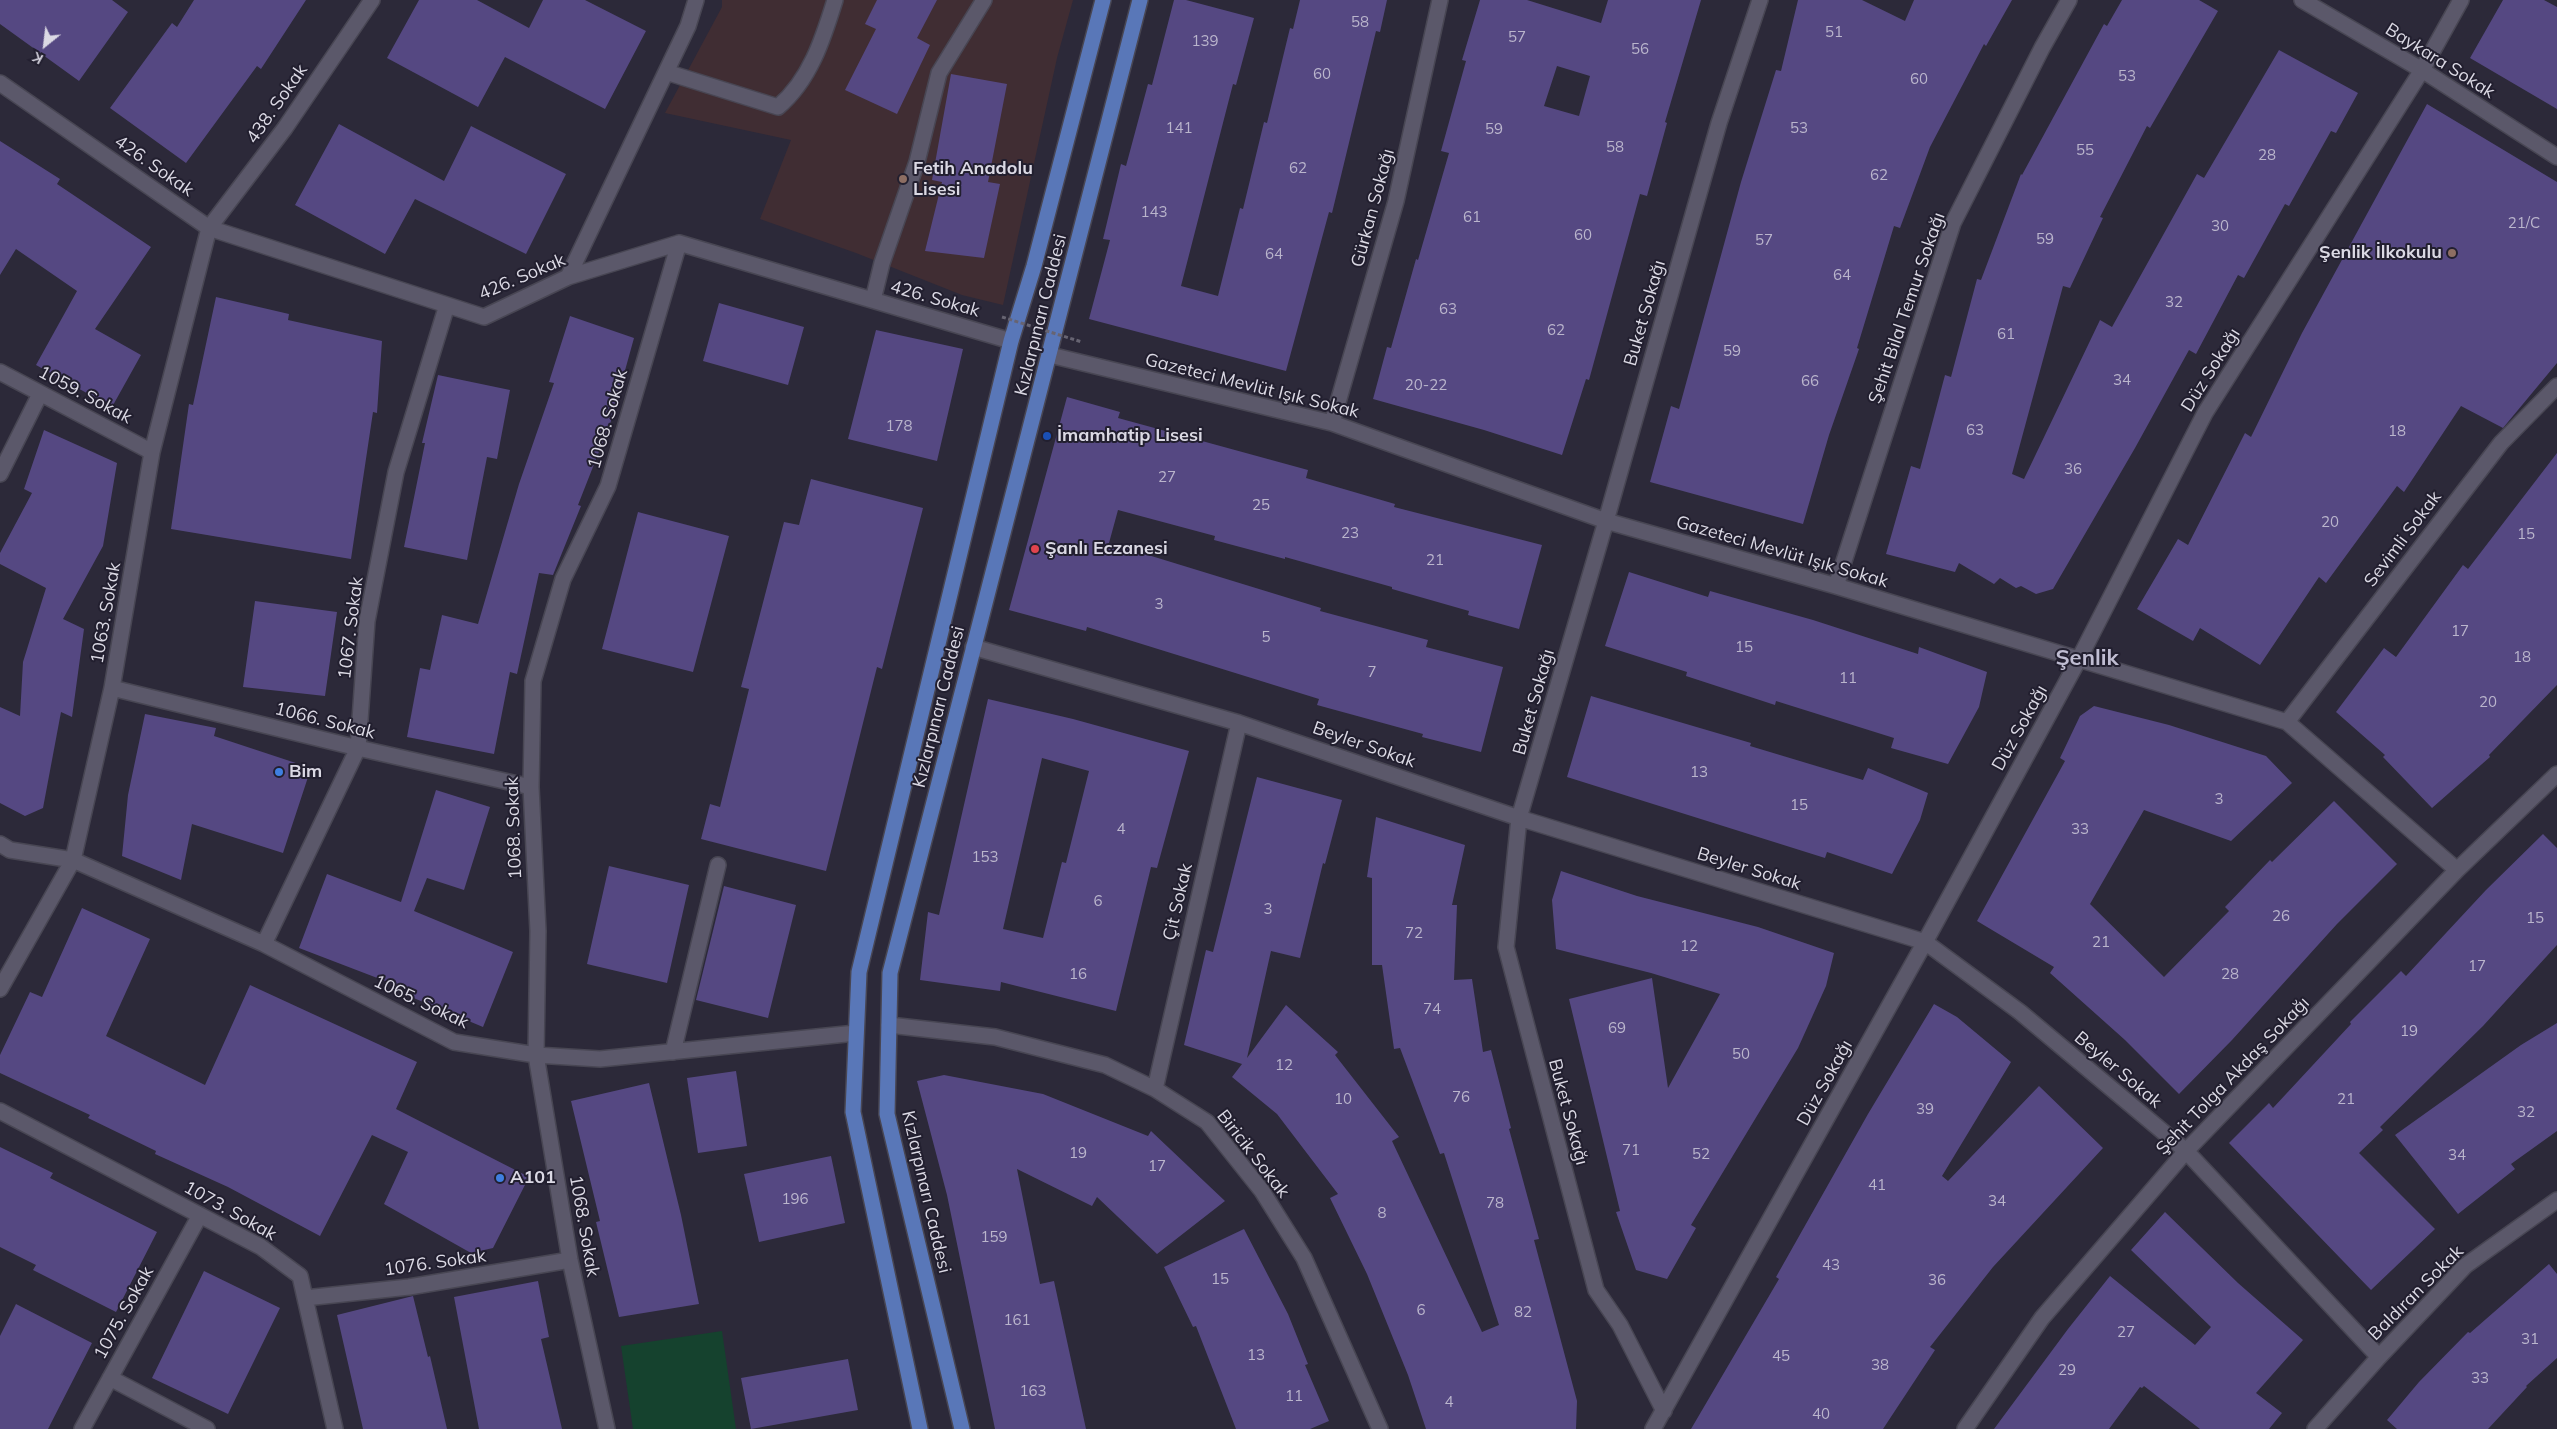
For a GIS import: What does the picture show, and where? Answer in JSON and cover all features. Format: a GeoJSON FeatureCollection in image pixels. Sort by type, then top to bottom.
{"type":"FeatureCollection","features":[{"type":"Feature","properties":{"kind":"main road","name":"Kızlarpınarı Caddesi"},"geometry":{"type":"LineString","coordinates":[[920,1429],[853,1112],[859,972],[1010,341],[1034,266],[1103,0]]}},
{"type":"Feature","properties":{"kind":"main road","name":"Kızlarpınarı Caddesi"},"geometry":{"type":"LineString","coordinates":[[962,1429],[887,1114],[890,973],[1140,0]]}},
{"type":"Feature","properties":{"kind":"street","name":"438. Sokak"},"geometry":{"type":"LineString","coordinates":[[210,228],[285,128],[372,0]]}},
{"type":"Feature","properties":{"kind":"street"},"geometry":{"type":"LineString","coordinates":[[568,277],[688,26],[696,0]]}},
{"type":"Feature","properties":{"kind":"street"},"geometry":{"type":"LineString","coordinates":[[666,72],[778,107],[795,93],[822,40],[835,0]]}},
{"type":"Feature","properties":{"kind":"street"},"geometry":{"type":"LineString","coordinates":[[873,300],[882,263],[916,162],[939,73],[984,0]]}},
{"type":"Feature","properties":{"kind":"street","name":"Gürkan Sokağı"},"geometry":{"type":"LineString","coordinates":[[1332,423],[1396,201],[1440,0]]}},
{"type":"Feature","properties":{"kind":"street","name":"Buket Sokağı"},"geometry":{"type":"LineString","coordinates":[[1664,1411],[1620,1325],[1596,1290],[1506,946],[1519,818],[1719,123],[1760,0]]}},
{"type":"Feature","properties":{"kind":"street","name":"Şehit Bilal Temur Sokağı"},"geometry":{"type":"LineString","coordinates":[[1836,586],[1953,223],[2042,48],[2069,0]]}},
{"type":"Feature","properties":{"kind":"street","name":"Baykara Sokak"},"geometry":{"type":"LineString","coordinates":[[2302,0],[2422,70],[2557,157]]}},
{"type":"Feature","properties":{"kind":"street","name":"Düz Sokağı"},"geometry":{"type":"LineString","coordinates":[[1653,1429],[1925,942],[2079,659],[2205,413],[2422,70],[2461,0]]}},
{"type":"Feature","properties":{"kind":"street","name":"426. Sokak"},"geometry":{"type":"LineString","coordinates":[[0,83],[210,228],[484,317],[568,277],[679,243],[1010,341]]}},
{"type":"Feature","properties":{"kind":"street","name":"1063. Sokak"},"geometry":{"type":"LineString","coordinates":[[0,989],[73,860],[112,688],[152,452],[210,228]]}},
{"type":"Feature","properties":{"kind":"street","name":"1068. Sokak"},"geometry":{"type":"LineString","coordinates":[[607,1429],[570,1260],[536,1055],[538,931],[530,787],[533,680],[563,579],[608,486],[679,243]]}},
{"type":"Feature","properties":{"kind":"street","name":"1067. Sokak"},"geometry":{"type":"LineString","coordinates":[[264,944],[358,748],[367,621],[396,472],[447,305]]}},
{"type":"Feature","properties":{"kind":"street","name":"Gazeteci Mevlüt Işık Sokak"},"geometry":{"type":"LineString","coordinates":[[1050,355],[1332,423],[1606,521],[1836,586],[2287,722],[2457,870]]}},
{"type":"Feature","properties":{"kind":"street","name":"1059. Sokak"},"geometry":{"type":"LineString","coordinates":[[0,372],[152,452]]}},
{"type":"Feature","properties":{"kind":"street","name":"Sevimli Sokak"},"geometry":{"type":"LineString","coordinates":[[2287,722],[2501,443],[2557,386]]}},
{"type":"Feature","properties":{"kind":"street"},"geometry":{"type":"LineString","coordinates":[[0,474],[40,394]]}},
{"type":"Feature","properties":{"kind":"street","name":"Beyler Sokak"},"geometry":{"type":"LineString","coordinates":[[973,647],[1238,722],[1519,818],[1925,942],[2020,1012],[2186,1151],[2379,1357]]}},
{"type":"Feature","properties":{"kind":"street","name":"1066. Sokak"},"geometry":{"type":"LineString","coordinates":[[112,688],[358,748],[530,787]]}},
{"type":"Feature","properties":{"kind":"street","name":"Çit Sokak"},"geometry":{"type":"LineString","coordinates":[[1155,1089],[1238,722]]}},
{"type":"Feature","properties":{"kind":"street","name":"Şehit Tolga Akdaş Sokağı"},"geometry":{"type":"LineString","coordinates":[[1964,1429],[2042,1318],[2186,1151],[2457,870],[2557,774]]}},
{"type":"Feature","properties":{"kind":"street","name":"1065. Sokak"},"geometry":{"type":"LineString","coordinates":[[0,844],[10,850],[73,860],[264,944],[454,1042],[536,1055],[600,1059],[856,1034]]}},
{"type":"Feature","properties":{"kind":"street"},"geometry":{"type":"LineString","coordinates":[[673,1052],[718,865]]}},
{"type":"Feature","properties":{"kind":"street","name":"Biricik Sokak"},"geometry":{"type":"LineString","coordinates":[[889,1025],[995,1036],[1105,1065],[1155,1089],[1207,1122],[1262,1191],[1304,1258],[1380,1429]]}},
{"type":"Feature","properties":{"kind":"street","name":"1073. Sokak"},"geometry":{"type":"LineString","coordinates":[[0,1111],[262,1247],[300,1276],[335,1429]]}},
{"type":"Feature","properties":{"kind":"street","name":"Baldıran Sokak"},"geometry":{"type":"LineString","coordinates":[[2315,1429],[2379,1357],[2465,1266],[2557,1200]]}},
{"type":"Feature","properties":{"kind":"street","name":"1075. Sokak"},"geometry":{"type":"LineString","coordinates":[[82,1429],[200,1215]]}},
{"type":"Feature","properties":{"kind":"street","name":"1076. Sokak"},"geometry":{"type":"LineString","coordinates":[[305,1298],[410,1287],[570,1260]]}},
{"type":"Feature","properties":{"kind":"street"},"geometry":{"type":"LineString","coordinates":[[110,1378],[207,1429]]}},
{"type":"Feature","properties":{"kind":"path"},"geometry":{"type":"LineString","coordinates":[[1002,317],[1082,342]]}},
{"type":"Feature","properties":{"kind":"shaded area","name":"Fetih Anadolu Lisesi"},"geometry":{"type":"Polygon","coordinates":[[[722,0],[1073,0],[1057,58],[1003,305],[962,295],[856,253],[760,219],[791,140],[665,113],[722,7],[722,0]]]}},
{"type":"Feature","properties":{"kind":"green space"},"geometry":{"type":"Polygon","coordinates":[[[722,1331],[736,1429],[633,1429],[621,1346],[722,1331]]]}},
{"type":"Feature","properties":{"kind":"building"},"geometry":{"type":"Polygon","coordinates":[[[0,0],[112,0],[128,12],[79,81],[0,24],[0,0]]]}},
{"type":"Feature","properties":{"kind":"building"},"geometry":{"type":"Polygon","coordinates":[[[194,0],[306,0],[261,69],[257,66],[186,163],[110,108],[172,23],[177,27],[194,0]]]}},
{"type":"Feature","properties":{"kind":"building"},"geometry":{"type":"Polygon","coordinates":[[[419,0],[477,0],[529,28],[543,0],[585,0],[646,31],[605,109],[505,57],[478,107],[387,58],[419,0]]]}},
{"type":"Feature","properties":{"kind":"building"},"geometry":{"type":"Polygon","coordinates":[[[877,0],[937,0],[917,38],[930,45],[897,114],[845,90],[876,29],[865,24],[877,0]]]}},
{"type":"Feature","properties":{"kind":"building"},"geometry":{"type":"Polygon","coordinates":[[[1174,0],[1186,0],[1254,18],[1236,85],[1233,84],[1181,286],[1218,296],[1240,208],[1243,209],[1264,122],[1267,123],[1290,28],[1293,29],[1300,0],[1387,0],[1380,32],[1376,31],[1332,213],[1329,212],[1286,371],[1089,319],[1110,240],[1103,239],[1121,164],[1126,166],[1148,84],[1152,85],[1174,0]]]}},
{"type":"Feature","properties":{"kind":"building"},"geometry":{"type":"Polygon","coordinates":[[[1480,0],[1527,0],[1601,23],[1608,0],[1701,0],[1665,122],[1667,123],[1647,196],[1640,194],[1589,380],[1586,379],[1562,455],[1484,430],[1373,399],[1387,347],[1391,348],[1449,153],[1441,151],[1466,61],[1462,60],[1480,0]],[[1557,66],[1544,106],[1579,116],[1590,76],[1557,66]]]}},
{"type":"Feature","properties":{"kind":"building"},"geometry":{"type":"Polygon","coordinates":[[[1798,0],[1862,0],[1905,21],[1914,0],[2012,0],[1986,46],[1984,44],[1930,147],[1900,228],[1894,226],[1857,348],[1859,349],[1829,435],[1803,524],[1650,482],[1671,406],[1679,409],[1741,182],[1776,70],[1781,71],[1798,0]]]}},
{"type":"Feature","properties":{"kind":"building"},"geometry":{"type":"Polygon","coordinates":[[[2122,0],[2199,0],[2218,11],[2150,128],[2147,126],[2100,217],[2103,218],[2070,288],[2063,286],[2012,474],[2024,479],[2100,320],[2112,327],[2197,174],[2204,178],[2279,50],[2358,93],[2336,133],[2331,131],[2289,206],[2285,204],[2244,278],[2238,275],[2196,354],[2189,350],[2135,448],[2053,589],[2036,594],[2021,586],[2016,588],[2000,578],[1994,584],[1959,563],[1955,572],[1886,554],[1911,466],[1920,469],[1945,375],[1951,377],[1977,279],[1981,280],[2021,174],[2104,24],[2107,26],[2122,0]]]}},
{"type":"Feature","properties":{"kind":"building"},"geometry":{"type":"Polygon","coordinates":[[[2503,0],[2544,0],[2557,7],[2557,109],[2470,58],[2503,0]]]}},
{"type":"Feature","properties":{"kind":"building"},"geometry":{"type":"Polygon","coordinates":[[[951,74],[1007,84],[988,182],[1000,184],[984,258],[925,251],[942,182],[932,180],[951,74]]]}},
{"type":"Feature","properties":{"kind":"building"},"geometry":{"type":"Polygon","coordinates":[[[2427,104],[2557,182],[2557,363],[2503,428],[2461,406],[2404,492],[2397,486],[2326,583],[2319,577],[2260,665],[2200,628],[2193,641],[2137,609],[2178,539],[2188,545],[2245,433],[2251,437],[2302,333],[2427,104]]]}},
{"type":"Feature","properties":{"kind":"building"},"geometry":{"type":"Polygon","coordinates":[[[339,124],[444,181],[471,126],[566,174],[526,254],[415,199],[385,254],[295,205],[339,124]]]}},
{"type":"Feature","properties":{"kind":"building"},"geometry":{"type":"Polygon","coordinates":[[[0,141],[60,179],[57,184],[151,247],[95,329],[141,355],[112,407],[36,365],[77,291],[16,249],[0,275],[0,141]]]}},
{"type":"Feature","properties":{"kind":"building"},"geometry":{"type":"Polygon","coordinates":[[[216,297],[289,314],[288,320],[382,341],[377,413],[373,412],[351,559],[171,529],[189,404],[193,405],[216,297]]]}},
{"type":"Feature","properties":{"kind":"building"},"geometry":{"type":"Polygon","coordinates":[[[719,303],[804,327],[788,385],[703,361],[719,303]]]}},
{"type":"Feature","properties":{"kind":"building"},"geometry":{"type":"Polygon","coordinates":[[[570,316],[634,338],[611,421],[578,505],[581,506],[553,575],[539,573],[517,674],[510,672],[494,754],[407,737],[420,668],[430,670],[442,615],[478,624],[519,484],[554,383],[549,382],[570,316]]]}},
{"type":"Feature","properties":{"kind":"building"},"geometry":{"type":"Polygon","coordinates":[[[876,330],[963,349],[937,461],[848,439],[876,330]]]}},
{"type":"Feature","properties":{"kind":"building"},"geometry":{"type":"Polygon","coordinates":[[[438,375],[510,390],[497,459],[487,457],[467,560],[404,547],[425,443],[422,443],[438,375]]]}},
{"type":"Feature","properties":{"kind":"building"},"geometry":{"type":"Polygon","coordinates":[[[1067,397],[1120,412],[1118,418],[1308,470],[1306,478],[1395,504],[1394,507],[1542,545],[1519,629],[1468,615],[1469,611],[1392,589],[1392,587],[1285,557],[1285,559],[1214,540],[1215,536],[1118,510],[1109,543],[1321,608],[1320,611],[1428,640],[1426,647],[1503,667],[1481,752],[1422,737],[1423,734],[1317,705],[1319,699],[1087,627],[1086,631],[1009,610],[1067,397]]]}},
{"type":"Feature","properties":{"kind":"building"},"geometry":{"type":"Polygon","coordinates":[[[44,430],[117,463],[103,546],[63,619],[84,629],[72,717],[61,712],[43,808],[25,816],[0,803],[0,707],[20,716],[23,662],[46,588],[0,564],[0,553],[32,493],[24,489],[44,430]]]}},
{"type":"Feature","properties":{"kind":"building"},"geometry":{"type":"Polygon","coordinates":[[[2557,453],[2557,685],[2489,755],[2490,757],[2432,808],[2383,757],[2385,755],[2336,712],[2384,648],[2396,657],[2463,565],[2468,569],[2557,453]]]}},
{"type":"Feature","properties":{"kind":"building"},"geometry":{"type":"Polygon","coordinates":[[[811,479],[923,508],[882,669],[877,667],[826,871],[701,839],[710,804],[720,807],[749,689],[741,687],[784,522],[799,525],[811,479]]]}},
{"type":"Feature","properties":{"kind":"building"},"geometry":{"type":"Polygon","coordinates":[[[638,512],[729,536],[693,672],[602,649],[638,512]]]}},
{"type":"Feature","properties":{"kind":"building"},"geometry":{"type":"Polygon","coordinates":[[[1629,572],[1708,597],[1710,591],[1813,620],[1918,654],[1919,647],[1987,672],[1979,707],[1948,764],[1891,748],[1894,738],[1776,701],[1775,705],[1686,676],[1687,672],[1605,646],[1629,572]]]}},
{"type":"Feature","properties":{"kind":"building"},"geometry":{"type":"Polygon","coordinates":[[[255,601],[337,612],[325,696],[243,687],[255,601]]]}},
{"type":"Feature","properties":{"kind":"building"},"geometry":{"type":"Polygon","coordinates":[[[1591,696],[1751,743],[1750,746],[1863,780],[1868,768],[1928,793],[1920,820],[1892,874],[1827,852],[1825,858],[1567,777],[1591,696]]]}},
{"type":"Feature","properties":{"kind":"building"},"geometry":{"type":"Polygon","coordinates":[[[988,699],[1073,719],[1189,751],[1157,868],[1151,867],[1116,1011],[1001,982],[1000,991],[920,980],[928,912],[939,915],[988,699]],[[1042,758],[1003,929],[1043,938],[1062,862],[1066,863],[1089,771],[1042,758]]]}},
{"type":"Feature","properties":{"kind":"building"},"geometry":{"type":"Polygon","coordinates":[[[2094,706],[2169,725],[2266,756],[2292,783],[2231,841],[2144,810],[2090,904],[2164,977],[2229,911],[2225,907],[2270,860],[2272,862],[2334,801],[2397,864],[2337,924],[2232,1040],[2179,1094],[2125,1040],[2050,973],[2054,967],[1977,921],[2065,761],[2060,758],[2080,716],[2094,706]]]}},
{"type":"Feature","properties":{"kind":"building"},"geometry":{"type":"Polygon","coordinates":[[[145,714],[216,728],[214,736],[311,768],[283,853],[192,824],[181,880],[122,856],[128,795],[145,714]]]}},
{"type":"Feature","properties":{"kind":"building"},"geometry":{"type":"Polygon","coordinates":[[[1257,777],[1342,800],[1325,864],[1323,863],[1300,958],[1271,951],[1247,1058],[1286,1005],[1338,1052],[1335,1055],[1399,1137],[1392,1141],[1482,1332],[1499,1325],[1444,1153],[1440,1154],[1400,1048],[1394,1049],[1382,965],[1372,965],[1372,878],[1367,877],[1376,817],[1465,845],[1452,905],[1457,905],[1454,980],[1472,979],[1483,1052],[1491,1050],[1511,1128],[1509,1129],[1539,1239],[1534,1240],[1577,1401],[1576,1429],[1426,1429],[1408,1375],[1367,1274],[1330,1198],[1338,1194],[1277,1114],[1232,1077],[1242,1064],[1184,1045],[1206,950],[1213,952],[1257,777]]]}},
{"type":"Feature","properties":{"kind":"building"},"geometry":{"type":"Polygon","coordinates":[[[436,790],[490,807],[464,890],[427,878],[414,911],[513,952],[483,1027],[404,994],[406,989],[299,948],[327,874],[401,902],[436,790]]]}},
{"type":"Feature","properties":{"kind":"building"},"geometry":{"type":"Polygon","coordinates":[[[2543,834],[2557,848],[2557,945],[2483,1026],[2380,1127],[2383,1130],[2359,1153],[2435,1229],[2371,1290],[2229,1143],[2269,1103],[2273,1108],[2351,1024],[2350,1022],[2401,971],[2406,976],[2486,890],[2543,834]]]}},
{"type":"Feature","properties":{"kind":"building"},"geometry":{"type":"Polygon","coordinates":[[[609,866],[689,885],[667,983],[587,964],[609,866]]]}},
{"type":"Feature","properties":{"kind":"building"},"geometry":{"type":"Polygon","coordinates":[[[1561,871],[1637,896],[1758,927],[1834,953],[1826,986],[1798,1048],[1691,1225],[1696,1228],[1667,1279],[1636,1270],[1616,1212],[1620,1211],[1569,999],[1652,978],[1668,1088],[1720,994],[1651,973],[1556,949],[1552,900],[1561,871]]]}},
{"type":"Feature","properties":{"kind":"building"},"geometry":{"type":"Polygon","coordinates":[[[724,886],[796,905],[768,1018],[696,1000],[724,886]]]}},
{"type":"Feature","properties":{"kind":"building"},"geometry":{"type":"Polygon","coordinates":[[[82,908],[150,939],[106,1036],[205,1085],[250,985],[417,1062],[396,1109],[529,1177],[493,1248],[471,1253],[384,1204],[408,1152],[372,1135],[320,1236],[228,1187],[155,1154],[156,1151],[88,1118],[90,1115],[0,1073],[0,1055],[30,992],[42,997],[82,908]]]}},
{"type":"Feature","properties":{"kind":"building"},"geometry":{"type":"Polygon","coordinates":[[[1934,1004],[1957,1017],[2011,1062],[1942,1176],[1948,1181],[2039,1086],[2103,1148],[1993,1267],[1930,1347],[1935,1350],[1883,1429],[1691,1429],[1779,1279],[1776,1277],[1868,1114],[1934,1004]]]}},
{"type":"Feature","properties":{"kind":"building"},"geometry":{"type":"Polygon","coordinates":[[[2557,1023],[2557,1131],[2511,1164],[2515,1169],[2458,1214],[2395,1135],[2521,1045],[2557,1023]]]}},
{"type":"Feature","properties":{"kind":"building"},"geometry":{"type":"Polygon","coordinates":[[[736,1071],[747,1146],[698,1153],[687,1078],[736,1071]]]}},
{"type":"Feature","properties":{"kind":"building"},"geometry":{"type":"Polygon","coordinates":[[[944,1075],[1043,1094],[1148,1136],[1151,1131],[1225,1201],[1157,1254],[1097,1197],[1092,1206],[1017,1169],[1040,1284],[1054,1281],[1086,1429],[995,1429],[947,1195],[917,1081],[944,1075]]]}},
{"type":"Feature","properties":{"kind":"building"},"geometry":{"type":"Polygon","coordinates":[[[649,1083],[681,1215],[699,1304],[619,1317],[596,1222],[600,1221],[571,1101],[649,1083]]]}},
{"type":"Feature","properties":{"kind":"building"},"geometry":{"type":"Polygon","coordinates":[[[0,1147],[53,1173],[50,1178],[157,1232],[116,1312],[33,1270],[36,1265],[0,1247],[0,1147]]]}},
{"type":"Feature","properties":{"kind":"building"},"geometry":{"type":"Polygon","coordinates":[[[831,1156],[845,1223],[759,1242],[744,1174],[831,1156]]]}},
{"type":"Feature","properties":{"kind":"building"},"geometry":{"type":"Polygon","coordinates":[[[2165,1212],[2238,1283],[2303,1340],[2256,1393],[2282,1413],[2269,1429],[2200,1429],[2144,1386],[2140,1387],[2109,1429],[1994,1429],[2110,1276],[2195,1345],[2211,1327],[2131,1250],[2165,1212]]]}},
{"type":"Feature","properties":{"kind":"building"},"geometry":{"type":"Polygon","coordinates":[[[1244,1229],[1288,1314],[1308,1364],[1305,1365],[1329,1421],[1310,1429],[1236,1429],[1196,1326],[1193,1327],[1164,1267],[1244,1229]]]}},
{"type":"Feature","properties":{"kind":"building"},"geometry":{"type":"Polygon","coordinates":[[[2549,1264],[2557,1274],[2557,1358],[2526,1386],[2488,1429],[2397,1429],[2387,1420],[2419,1382],[2468,1332],[2470,1333],[2549,1264]]]}},
{"type":"Feature","properties":{"kind":"building"},"geometry":{"type":"Polygon","coordinates":[[[204,1271],[280,1308],[228,1414],[152,1378],[204,1271]]]}},
{"type":"Feature","properties":{"kind":"building"},"geometry":{"type":"Polygon","coordinates":[[[538,1281],[549,1337],[541,1339],[562,1429],[479,1429],[454,1297],[538,1281]]]}},
{"type":"Feature","properties":{"kind":"building"},"geometry":{"type":"Polygon","coordinates":[[[413,1296],[428,1357],[430,1356],[447,1429],[363,1429],[337,1315],[413,1296]]]}},
{"type":"Feature","properties":{"kind":"building"},"geometry":{"type":"Polygon","coordinates":[[[16,1304],[92,1343],[48,1429],[0,1429],[0,1336],[16,1304]]]}},
{"type":"Feature","properties":{"kind":"building"},"geometry":{"type":"Polygon","coordinates":[[[848,1359],[858,1410],[751,1429],[741,1378],[848,1359]]]}},
{"type":"Feature","properties":{"kind":"place","name":"Fetih Anadolu Lisesi"},"geometry":{"type":"Point","coordinates":[903,179]}},
{"type":"Feature","properties":{"kind":"place","name":"Şenlik İlkokulu"},"geometry":{"type":"Point","coordinates":[2452,253]}},
{"type":"Feature","properties":{"kind":"place","name":"İmamhatip Lisesi"},"geometry":{"type":"Point","coordinates":[1047,436]}},
{"type":"Feature","properties":{"kind":"place","name":"Şanlı Eczanesi"},"geometry":{"type":"Point","coordinates":[1035,549]}},
{"type":"Feature","properties":{"kind":"place","name":"Bim"},"geometry":{"type":"Point","coordinates":[279,772]}},
{"type":"Feature","properties":{"kind":"place","name":"A101"},"geometry":{"type":"Point","coordinates":[500,1178]}},
{"type":"Feature","properties":{"kind":"district","name":"Şenlik"},"geometry":{"type":"Point","coordinates":[2087,658]}}]}
